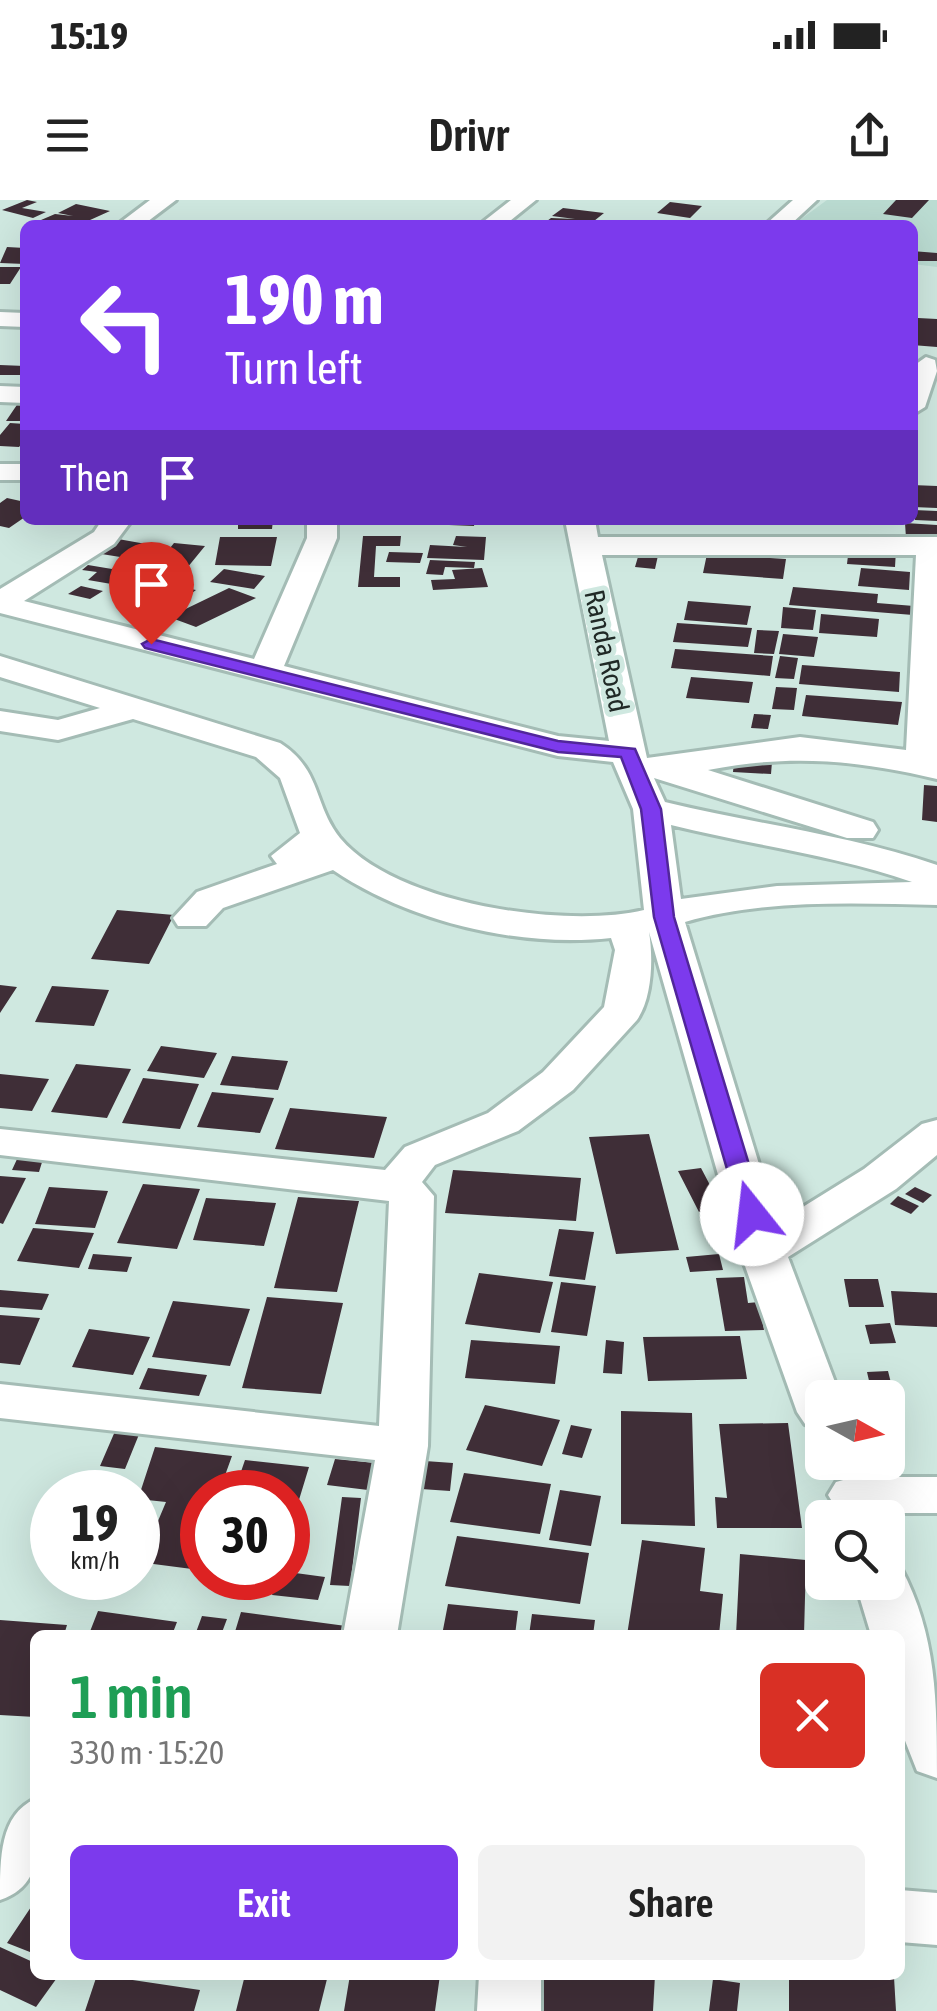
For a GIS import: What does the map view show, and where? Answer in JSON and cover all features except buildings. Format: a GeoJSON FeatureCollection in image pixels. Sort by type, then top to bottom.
{"type":"FeatureCollection","features":[{"type":"Feature","properties":{"kind":"street"},"geometry":{"type":"LineString","coordinates":[[127,200],[162,202]]}},
{"type":"Feature","properties":{"kind":"street"},"geometry":{"type":"LineString","coordinates":[[497,220],[525,200]]}},
{"type":"Feature","properties":{"kind":"street"},"geometry":{"type":"LineString","coordinates":[[782,220],[806,200]]}},
{"type":"Feature","properties":{"kind":"street"},"geometry":{"type":"LineString","coordinates":[[135,220],[162,202]]}},
{"type":"Feature","properties":{"kind":"street"},"geometry":{"type":"LineString","coordinates":[[918,390],[925,365]]}},
{"type":"Feature","properties":{"kind":"street"},"geometry":{"type":"LineString","coordinates":[[0,603],[104,538],[113,525]]}},
{"type":"Feature","properties":{"kind":"street"},"geometry":{"type":"LineString","coordinates":[[264,674],[322,538],[322,525]]}},
{"type":"Feature","properties":{"kind":"street"},"geometry":{"type":"LineString","coordinates":[[582,533],[878,532],[934,546],[930,767],[870,753],[801,748],[644,764]]}},
{"type":"Feature","properties":{"kind":"street","name":"Randa Road"},"geometry":{"type":"LineString","coordinates":[[582,533],[644,764],[651,809],[646,921],[810,1380]]}},
{"type":"Feature","properties":{"kind":"street"},"geometry":{"type":"LineString","coordinates":[[0,603],[264,674],[644,764],[809,816],[937,850]]}},
{"type":"Feature","properties":{"kind":"street"},"geometry":{"type":"LineString","coordinates":[[0,666],[283,758],[295,769],[320,836],[335,854],[376,879],[474,914],[577,929],[646,921],[719,902],[806,895],[937,894]]}},
{"type":"Feature","properties":{"kind":"street"},"geometry":{"type":"LineString","coordinates":[[0,722],[58,730],[95,722],[132,707]]}},
{"type":"Feature","properties":{"kind":"street"},"geometry":{"type":"LineString","coordinates":[[651,809],[767,838],[880,858],[937,878]]}},
{"type":"Feature","properties":{"kind":"street"},"geometry":{"type":"LineString","coordinates":[[192,918],[210,900],[325,860],[289,856],[320,836]]}},
{"type":"Feature","properties":{"kind":"street"},"geometry":{"type":"LineString","coordinates":[[396,1185],[420,1156],[503,1122],[558,1081],[623,1011],[634,950],[646,921]]}},
{"type":"Feature","properties":{"kind":"street"},"geometry":{"type":"LineString","coordinates":[[763,1252],[880,1179],[936,1135]]}},
{"type":"Feature","properties":{"kind":"street"},"geometry":{"type":"LineString","coordinates":[[0,1142],[396,1185],[412,1196],[403,1446],[371,1630]]}},
{"type":"Feature","properties":{"kind":"street"},"geometry":{"type":"LineString","coordinates":[[0,1402],[403,1446]]}},
{"type":"Feature","properties":{"kind":"street"},"geometry":{"type":"LineString","coordinates":[[852,1492],[937,1494]]}},
{"type":"Feature","properties":{"kind":"street"},"geometry":{"type":"LineString","coordinates":[[888,1600],[897,1630]]}},
{"type":"Feature","properties":{"kind":"street"},"geometry":{"type":"LineString","coordinates":[[905,1656],[937,1755]]}},
{"type":"Feature","properties":{"kind":"street"},"geometry":{"type":"LineString","coordinates":[[0,1875],[30,1830]]}},
{"type":"Feature","properties":{"kind":"street"},"geometry":{"type":"LineString","coordinates":[[905,1916],[937,1919]]}},
{"type":"Feature","properties":{"kind":"street"},"geometry":{"type":"LineString","coordinates":[[508,2011],[510,1980]]}},
{"type":"Feature","properties":{"kind":"shaded area"},"geometry":{"type":"Polygon","coordinates":[[[827,200],[937,200],[937,267],[918,265],[918,220],[800,220],[827,200]]]}},
{"type":"Feature","properties":{"kind":"route"},"geometry":{"type":"LineString","coordinates":[[151,644],[558,746],[629,752],[632,770],[651,809],[664,917],[752,1214]]}}]}
